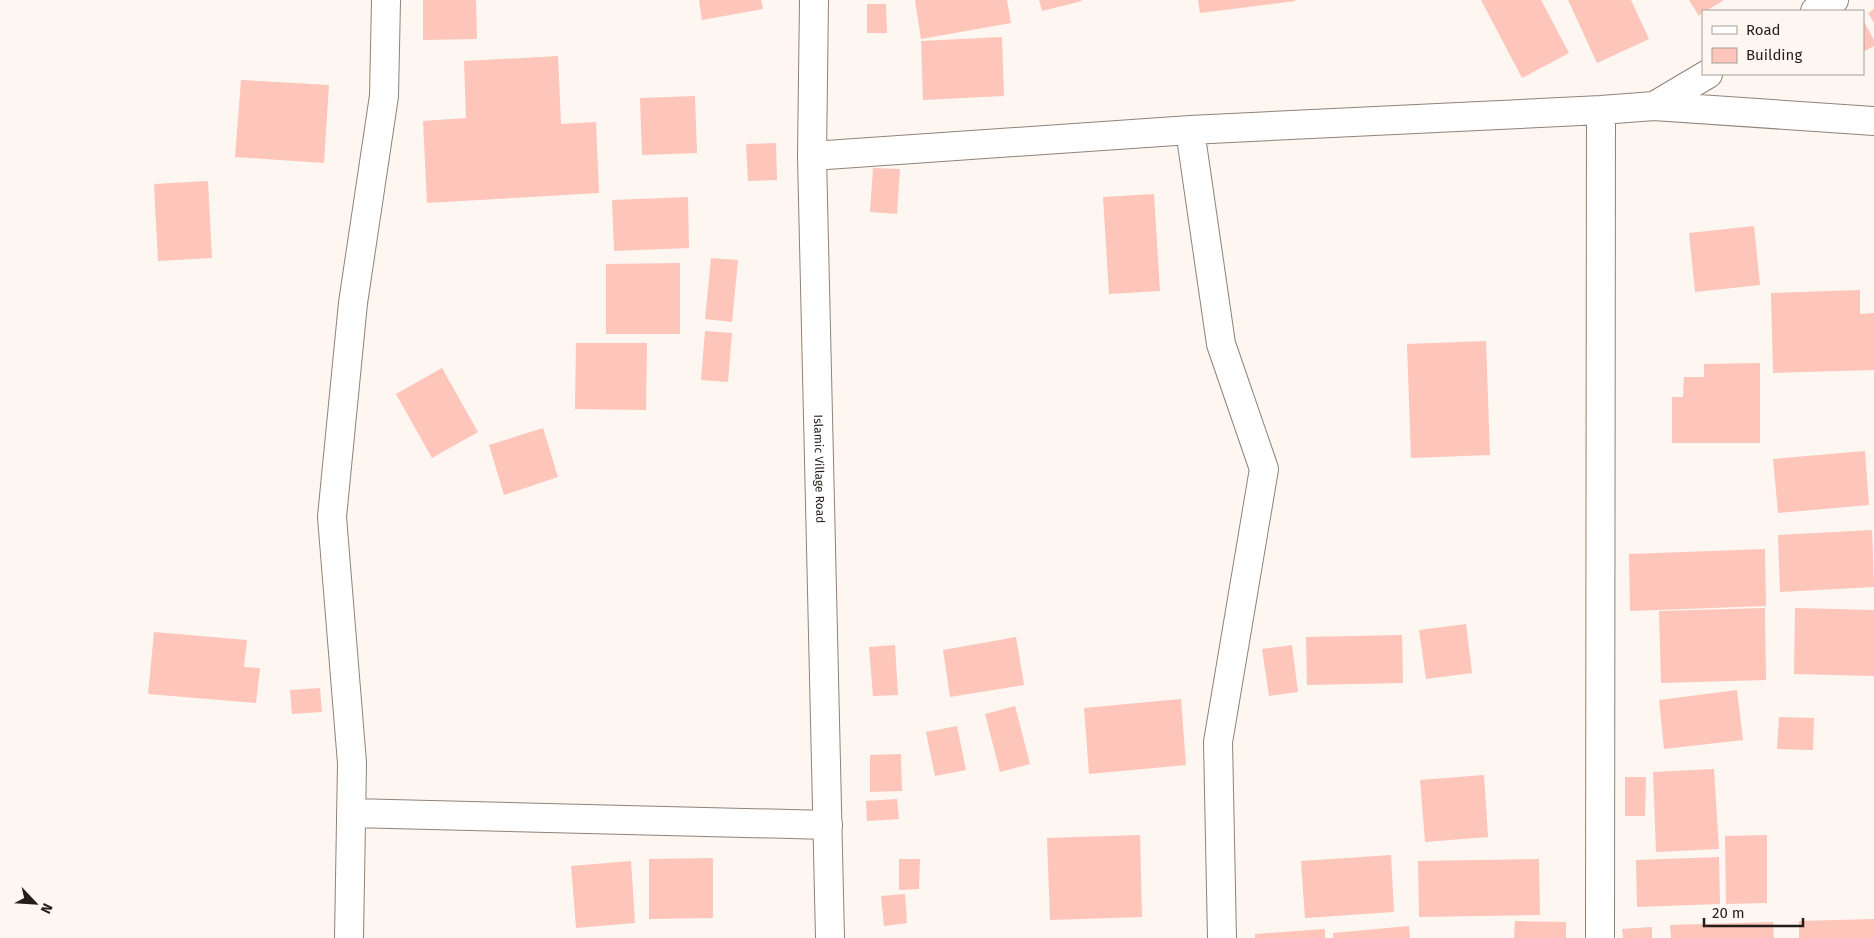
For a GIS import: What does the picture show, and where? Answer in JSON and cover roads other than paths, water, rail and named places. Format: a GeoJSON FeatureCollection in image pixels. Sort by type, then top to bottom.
{"type":"FeatureCollection","features":[{"type":"Feature","properties":{"kind":"street"},"geometry":{"type":"LineString","coordinates":[[349,938],[352,763],[332,517],[353,303],[384,96],[386,0]]}},
{"type":"Feature","properties":{"kind":"street","name":"Islamic Village Road"},"geometry":{"type":"LineString","coordinates":[[814,0],[812,156],[830,938]]}},
{"type":"Feature","properties":{"kind":"street"},"geometry":{"type":"LineString","coordinates":[[1817,10],[1834,0]]}},
{"type":"Feature","properties":{"kind":"street"},"geometry":{"type":"LineString","coordinates":[[1654,106],[1706,75]]}},
{"type":"Feature","properties":{"kind":"street"},"geometry":{"type":"LineString","coordinates":[[812,156],[1190,130],[1654,106],[1874,120]]}},
{"type":"Feature","properties":{"kind":"street"},"geometry":{"type":"LineString","coordinates":[[1600,938],[1601,110]]}},
{"type":"Feature","properties":{"kind":"street"},"geometry":{"type":"LineString","coordinates":[[1190,130],[1221,344],[1264,469],[1218,742],[1222,938]]}},
{"type":"Feature","properties":{"kind":"street"},"geometry":{"type":"LineString","coordinates":[[351,813],[828,824]]}}]}
